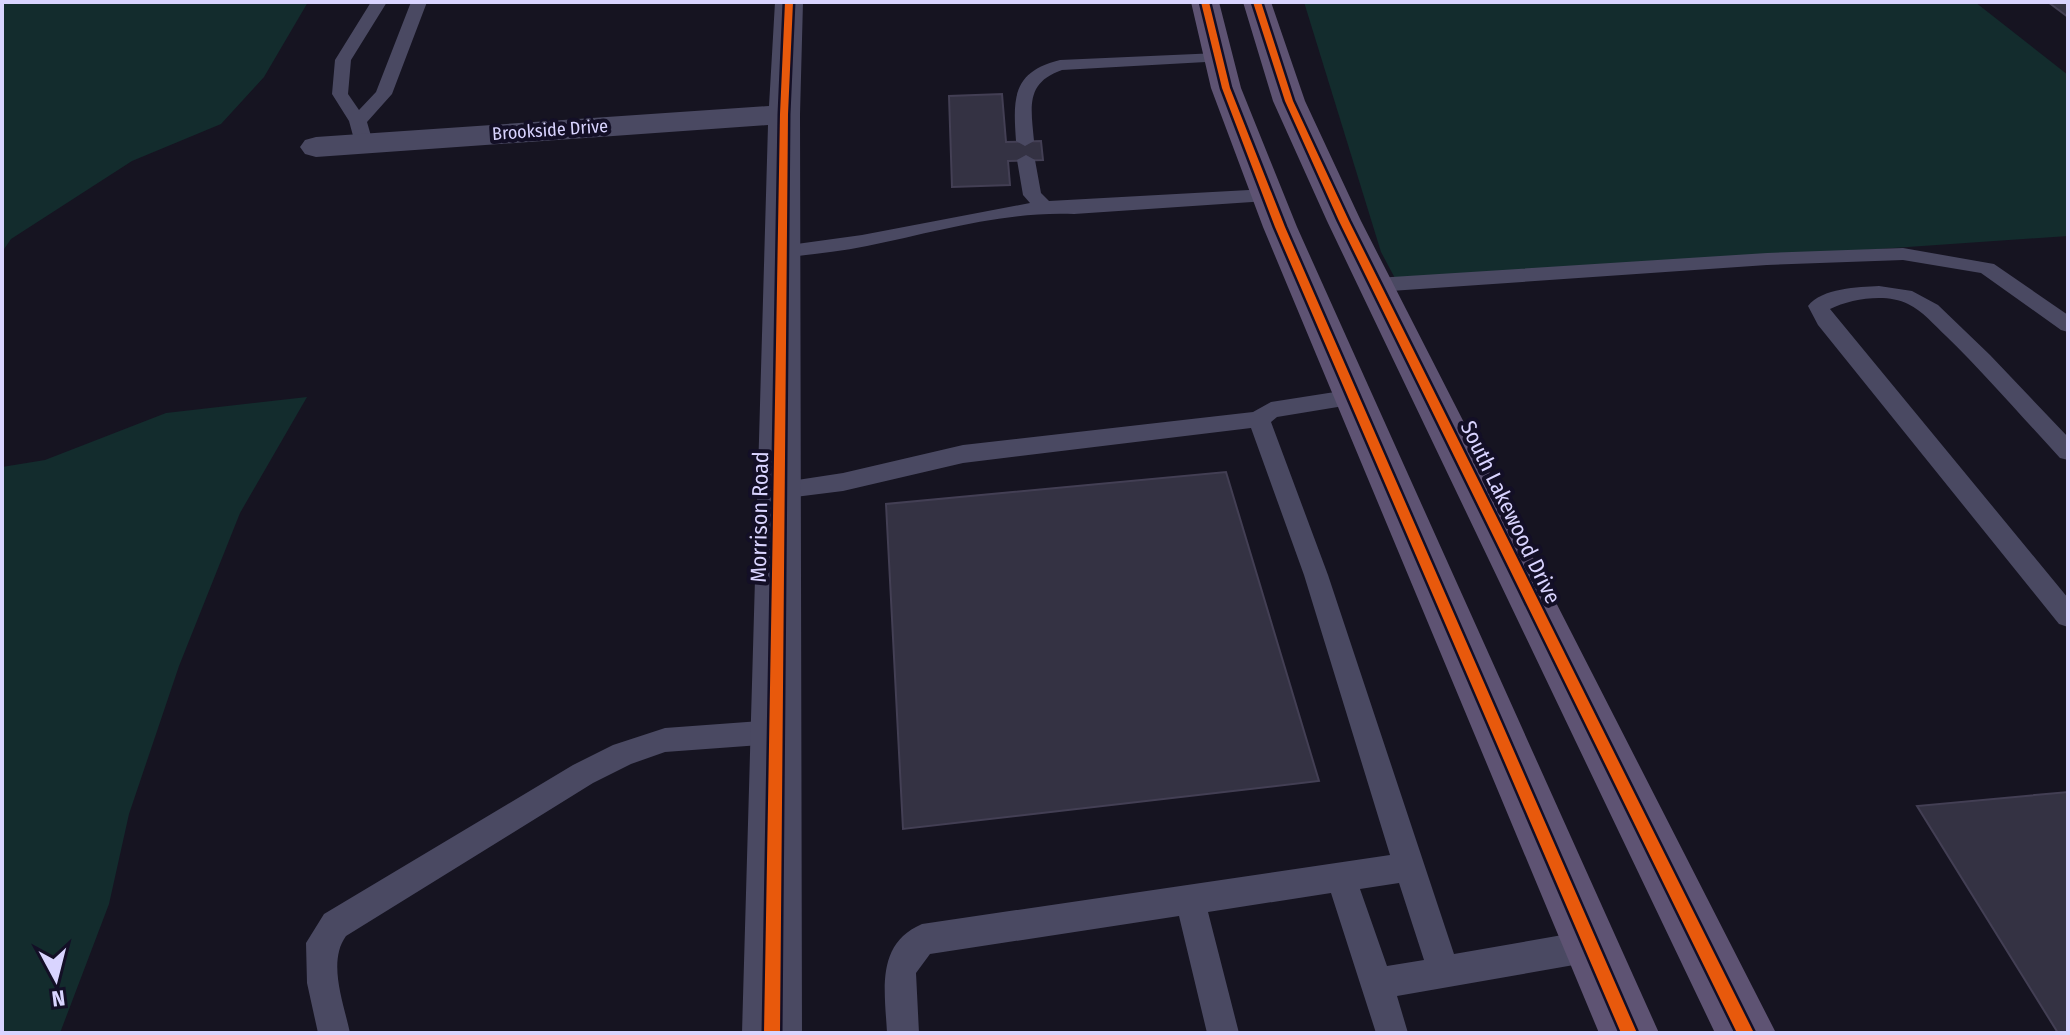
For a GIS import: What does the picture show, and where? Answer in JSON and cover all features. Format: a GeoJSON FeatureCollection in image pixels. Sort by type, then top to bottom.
{"type":"FeatureCollection","features":[{"type":"Feature","properties":{"kind":"main road"},"geometry":{"type":"LineString","coordinates":[[1205,2],[1230,100],[1267,195],[1629,1033]]}},
{"type":"Feature","properties":{"kind":"main road","name":"South Lakewood Drive"},"geometry":{"type":"LineString","coordinates":[[1257,2],[1289,101],[1376,285],[1746,1033]]}},
{"type":"Feature","properties":{"kind":"street","name":"Morrison Road"},"geometry":{"type":"LineString","coordinates":[[772,1033],[784,114],[789,2]]}},
{"type":"Feature","properties":{"kind":"street","name":"Brookside Drive"},"geometry":{"type":"LineString","coordinates":[[316,147],[361,132],[784,114]]}},
{"type":"Feature","properties":{"kind":"lane"},"geometry":{"type":"LineString","coordinates":[[379,2],[343,60],[340,94],[361,132],[384,94],[419,2]]}},
{"type":"Feature","properties":{"kind":"lane"},"geometry":{"type":"LineString","coordinates":[[1044,207],[1032,195],[1026,151],[1022,104],[1031,78],[1042,70],[1060,65],[1218,58]]}},
{"type":"Feature","properties":{"kind":"lane"},"geometry":{"type":"LineString","coordinates":[[782,252],[862,241],[997,213],[1044,207],[1074,208],[1267,195]]}},
{"type":"Feature","properties":{"kind":"lane"},"geometry":{"type":"LineString","coordinates":[[1376,285],[1767,259],[1903,254],[1987,268],[2068,325]]}},
{"type":"Feature","properties":{"kind":"lane"},"geometry":{"type":"LineString","coordinates":[[2068,452],[1972,348],[1915,299],[1896,294],[1875,294],[1831,299],[1818,306],[1825,320],[2068,616]]}},
{"type":"Feature","properties":{"kind":"lane"},"geometry":{"type":"LineString","coordinates":[[779,490],[843,482],[963,454],[1259,419],[1271,410],[1354,397]]}},
{"type":"Feature","properties":{"kind":"lane"},"geometry":{"type":"LineString","coordinates":[[1259,419],[1316,575],[1444,971]]}},
{"type":"Feature","properties":{"kind":"lane"},"geometry":{"type":"LineString","coordinates":[[334,1033],[323,983],[322,943],[335,925],[583,774],[623,754],[665,740],[776,732]]}},
{"type":"Feature","properties":{"kind":"lane"},"geometry":{"type":"LineString","coordinates":[[903,1033],[900,968],[922,940],[1408,867]]}},
{"type":"Feature","properties":{"kind":"lane"},"geometry":{"type":"LineString","coordinates":[[1341,877],[1392,1033]]}},
{"type":"Feature","properties":{"kind":"lane"},"geometry":{"type":"LineString","coordinates":[[1190,900],[1223,1033]]}},
{"type":"Feature","properties":{"kind":"lane"},"geometry":{"type":"LineString","coordinates":[[1377,984],[1591,946]]}},
{"type":"Feature","properties":{"kind":"green space"},"geometry":{"type":"Polygon","coordinates":[[[2,2],[308,2],[264,77],[221,124],[132,161],[11,239],[2,252],[2,2]]]}},
{"type":"Feature","properties":{"kind":"green space"},"geometry":{"type":"Polygon","coordinates":[[[1304,2],[1975,2],[2068,75],[2068,236],[1397,282],[1381,252],[1304,2]]]}},
{"type":"Feature","properties":{"kind":"green space"},"geometry":{"type":"Polygon","coordinates":[[[307,397],[240,513],[179,666],[129,814],[109,904],[60,1033],[2,1033],[2,467],[45,460],[166,413],[307,397]]]}},
{"type":"Feature","properties":{"kind":"building"},"geometry":{"type":"Polygon","coordinates":[[[2048,2],[2068,2],[2068,17],[2048,2]]]}},
{"type":"Feature","properties":{"kind":"building"},"geometry":{"type":"Polygon","coordinates":[[[1002,94],[1006,142],[1041,141],[1043,160],[1008,161],[1010,185],[952,187],[949,96],[1002,94]]]}},
{"type":"Feature","properties":{"kind":"building"},"geometry":{"type":"Polygon","coordinates":[[[1226,472],[1319,781],[903,829],[886,504],[1226,472]]]}},
{"type":"Feature","properties":{"kind":"building"},"geometry":{"type":"Polygon","coordinates":[[[2068,792],[2068,1033],[2058,1033],[1917,806],[2068,792]]]}},
{"type":"Feature","properties":{"kind":"cycle path"},"geometry":{"type":"LineString","coordinates":[[772,1033],[784,114],[789,2]]}},
{"type":"Feature","properties":{"kind":"cycle path"},"geometry":{"type":"LineString","coordinates":[[1205,2],[1226,88],[1280,227],[1629,1033]]}},
{"type":"Feature","properties":{"kind":"cycle path"},"geometry":{"type":"LineString","coordinates":[[1257,2],[1289,101],[1344,221],[1746,1033]]}}]}
